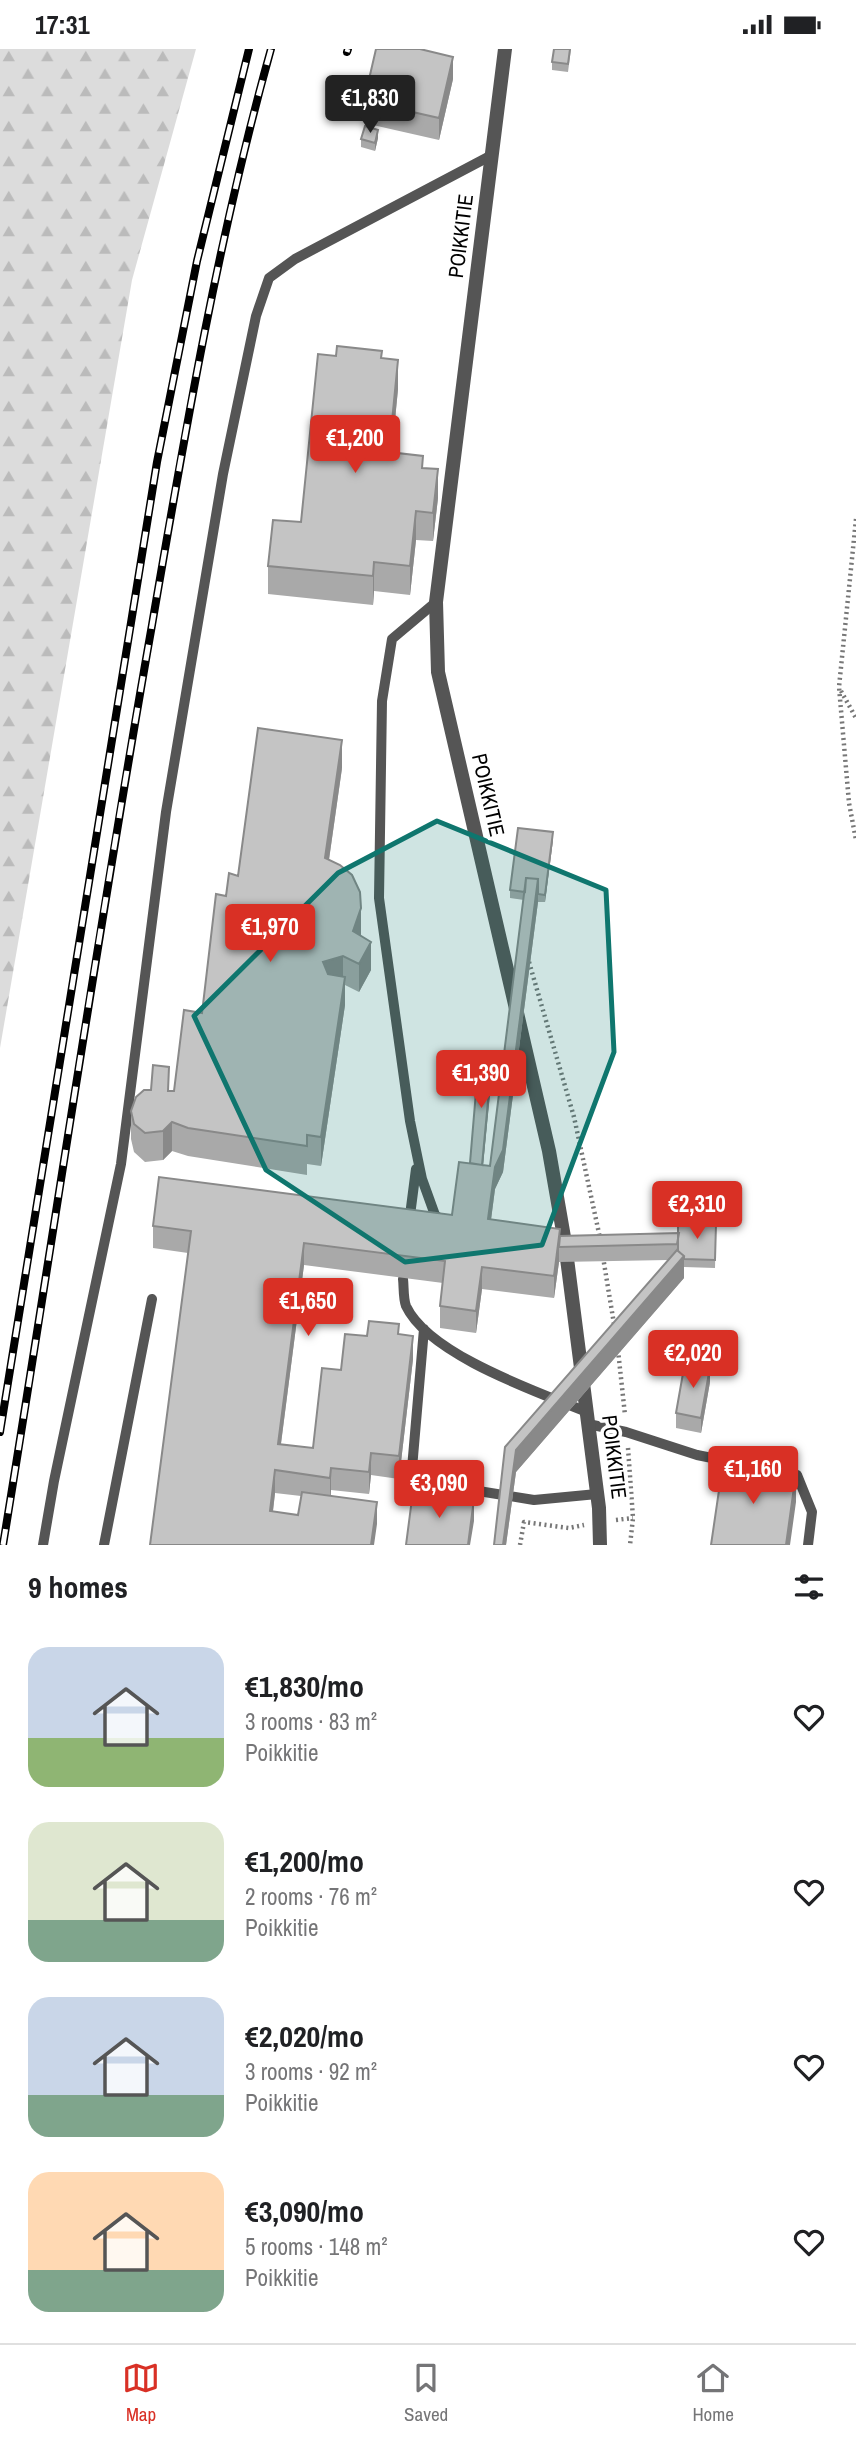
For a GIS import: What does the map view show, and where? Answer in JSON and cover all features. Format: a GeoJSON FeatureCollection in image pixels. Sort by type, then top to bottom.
{"type":"FeatureCollection","features":[{"type":"Feature","properties":{"kind":"street","name":"POIKKITIE"},"geometry":{"type":"LineString","coordinates":[[505,49],[436,601],[438,672],[549,1151],[558,1243],[588,1418],[600,1545]]}},
{"type":"Feature","properties":{"kind":"lane"},"geometry":{"type":"LineString","coordinates":[[43,1545],[121,1164],[166,812],[223,474],[256,316],[269,278],[295,259],[492,155]]}},
{"type":"Feature","properties":{"kind":"lane"},"geometry":{"type":"LineString","coordinates":[[436,601],[392,639],[382,701],[379,898],[410,1121],[422,1179],[435,1215],[453,1230]]}},
{"type":"Feature","properties":{"kind":"lane"},"geometry":{"type":"LineString","coordinates":[[407,1232],[418,1160]]}},
{"type":"Feature","properties":{"kind":"lane"},"geometry":{"type":"LineString","coordinates":[[403,1279],[405,1304],[424,1329],[473,1364],[588,1418],[626,1432],[697,1455],[797,1475],[812,1512],[808,1545]]}},
{"type":"Feature","properties":{"kind":"lane"},"geometry":{"type":"LineString","coordinates":[[104,1545],[152,1299]]}},
{"type":"Feature","properties":{"kind":"lane"},"geometry":{"type":"LineString","coordinates":[[424,1329],[411,1480],[534,1500],[597,1494]]}},
{"type":"Feature","properties":{"kind":"path"},"geometry":{"type":"LineString","coordinates":[[856,519],[839,687],[849,803],[856,840]]}},
{"type":"Feature","properties":{"kind":"path"},"geometry":{"type":"LineString","coordinates":[[839,687],[856,719]]}},
{"type":"Feature","properties":{"kind":"path"},"geometry":{"type":"LineString","coordinates":[[528,958],[574,1117],[610,1288],[615,1325]]}},
{"type":"Feature","properties":{"kind":"path"},"geometry":{"type":"LineString","coordinates":[[616,1337],[633,1518],[630,1545]]}},
{"type":"Feature","properties":{"kind":"path"},"geometry":{"type":"LineString","coordinates":[[520,1545],[524,1521],[569,1528],[633,1518]]}},
{"type":"Feature","properties":{"kind":"highlighted area"},"geometry":{"type":"Polygon","coordinates":[[[437,821],[606,890],[614,1052],[542,1245],[405,1262],[266,1170],[194,1016],[338,873],[437,821]]]}},
{"type":"Feature","properties":{"kind":"green space"},"geometry":{"type":"Polygon","coordinates":[[[0,49],[196,49],[132,280],[0,1048],[0,49]]]}},
{"type":"Feature","properties":{"kind":"building"},"geometry":{"type":"Polygon","coordinates":[[[376,49],[420,49],[453,57],[439,118],[364,101],[376,49]]]}},
{"type":"Feature","properties":{"kind":"building"},"geometry":{"type":"Polygon","coordinates":[[[554,49],[570,49],[568,64],[552,62],[554,49]]]}},
{"type":"Feature","properties":{"kind":"building"},"geometry":{"type":"Polygon","coordinates":[[[365,126],[378,130],[375,143],[361,139],[365,126]]]}},
{"type":"Feature","properties":{"kind":"building"},"geometry":{"type":"Polygon","coordinates":[[[337,346],[382,351],[381,358],[398,360],[389,452],[423,456],[422,468],[438,469],[433,513],[416,511],[410,566],[374,562],[373,576],[268,566],[273,520],[301,522],[318,354],[336,356],[337,346]]]}},
{"type":"Feature","properties":{"kind":"building"},"geometry":{"type":"Polygon","coordinates":[[[258,728],[342,740],[325,858],[352,875],[360,892],[361,908],[353,931],[371,942],[359,964],[343,956],[323,962],[328,974],[345,977],[321,1137],[307,1135],[307,1146],[188,1128],[172,1122],[163,1131],[145,1133],[134,1124],[131,1111],[136,1097],[144,1090],[151,1090],[153,1065],[169,1067],[168,1091],[174,1091],[184,1010],[202,1013],[216,894],[226,896],[229,873],[238,876],[258,728]]]}},
{"type":"Feature","properties":{"kind":"building"},"geometry":{"type":"Polygon","coordinates":[[[518,828],[553,832],[545,895],[538,894],[538,879],[526,878],[525,892],[510,890],[518,828]]]}},
{"type":"Feature","properties":{"kind":"building"},"geometry":{"type":"Polygon","coordinates":[[[526,878],[538,879],[503,1150],[495,1167],[488,1219],[560,1229],[554,1276],[482,1267],[476,1311],[440,1306],[445,1261],[304,1243],[278,1444],[313,1448],[322,1368],[341,1370],[345,1334],[367,1336],[369,1321],[399,1324],[398,1334],[413,1336],[399,1456],[371,1453],[369,1472],[331,1468],[330,1478],[275,1470],[270,1511],[298,1515],[302,1492],[377,1502],[371,1545],[150,1545],[191,1231],[153,1226],[159,1177],[452,1215],[459,1162],[490,1166],[526,878]]]}},
{"type":"Feature","properties":{"kind":"building"},"geometry":{"type":"Polygon","coordinates":[[[479,1056],[492,1058],[482,1165],[470,1163],[479,1056]]]}},
{"type":"Feature","properties":{"kind":"building"},"geometry":{"type":"Polygon","coordinates":[[[678,1223],[716,1224],[715,1260],[684,1259],[678,1251],[678,1223]]]}},
{"type":"Feature","properties":{"kind":"building"},"geometry":{"type":"Polygon","coordinates":[[[679,1233],[677,1244],[559,1247],[560,1236],[679,1233]]]}},
{"type":"Feature","properties":{"kind":"building"},"geometry":{"type":"Polygon","coordinates":[[[677,1250],[684,1256],[516,1450],[503,1545],[494,1545],[505,1447],[677,1250]]]}},
{"type":"Feature","properties":{"kind":"building"},"geometry":{"type":"Polygon","coordinates":[[[685,1362],[710,1367],[701,1418],[676,1413],[685,1362]]]}},
{"type":"Feature","properties":{"kind":"building"},"geometry":{"type":"Polygon","coordinates":[[[723,1463],[796,1473],[786,1545],[711,1545],[723,1463]]]}},
{"type":"Feature","properties":{"kind":"building"},"geometry":{"type":"Polygon","coordinates":[[[413,1491],[474,1499],[468,1545],[406,1545],[413,1491]]]}},
{"type":"Feature","properties":{"kind":"railway"},"geometry":{"type":"LineString","coordinates":[[0,1432],[157,462],[197,261],[249,49]]}},
{"type":"Feature","properties":{"kind":"railway"},"geometry":{"type":"LineString","coordinates":[[3,1545],[113,855],[177,480],[219,263],[271,49]]}}]}
